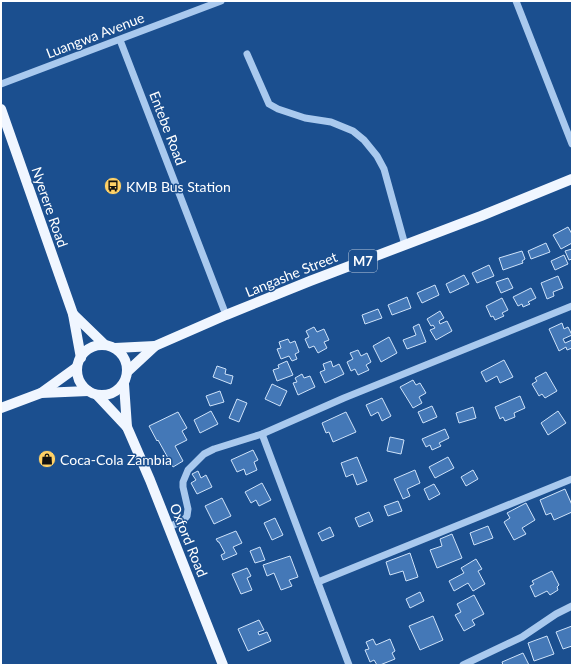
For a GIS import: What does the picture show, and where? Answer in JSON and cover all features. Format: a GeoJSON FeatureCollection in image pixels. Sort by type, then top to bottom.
{"type":"FeatureCollection","features":[{"type":"Feature","properties":{"kind":"main road","name":"Nyerere Road"},"geometry":{"type":"LineString","coordinates":[[1,109],[73,314],[79,362]]}},
{"type":"Feature","properties":{"kind":"main road","name":"Langashe Street"},"geometry":{"type":"LineString","coordinates":[[128,371],[155,346],[226,315],[310,281],[482,216],[572,179]]}},
{"type":"Feature","properties":{"kind":"main road","name":"Nyerere Road"},"geometry":{"type":"LineString","coordinates":[[73,314],[104,344]]}},
{"type":"Feature","properties":{"kind":"main road","name":"M7"},"geometry":{"type":"LineString","coordinates":[[104,344],[115,348]]}},
{"type":"Feature","properties":{"kind":"main road"},"geometry":{"type":"LineString","coordinates":[[1,408],[41,392],[79,362],[85,352],[90,348],[104,344]]}},
{"type":"Feature","properties":{"kind":"main road","name":"Langashe Street"},"geometry":{"type":"LineString","coordinates":[[115,348],[155,346]]}},
{"type":"Feature","properties":{"kind":"main road"},"geometry":{"type":"LineString","coordinates":[[41,392],[112,394],[124,384],[128,371],[122,354],[115,348]]}},
{"type":"Feature","properties":{"kind":"main road"},"geometry":{"type":"LineString","coordinates":[[79,362],[77,374],[79,380],[83,386],[93,393]]}},
{"type":"Feature","properties":{"kind":"main road","name":"Oxford Road"},"geometry":{"type":"LineString","coordinates":[[124,384],[127,427],[169,527],[223,665]]}},
{"type":"Feature","properties":{"kind":"main road","name":"Oxford Road"},"geometry":{"type":"LineString","coordinates":[[93,393],[127,427]]}},
{"type":"Feature","properties":{"kind":"street","name":"Luangwa Avenue"},"geometry":{"type":"LineString","coordinates":[[1,84],[220,1]]}},
{"type":"Feature","properties":{"kind":"street"},"geometry":{"type":"LineString","coordinates":[[516,1],[572,144]]}},
{"type":"Feature","properties":{"kind":"street","name":"Entebe Road"},"geometry":{"type":"LineString","coordinates":[[120,40],[226,315]]}},
{"type":"Feature","properties":{"kind":"street"},"geometry":{"type":"LineString","coordinates":[[247,54],[269,104],[278,109],[305,118],[331,122],[353,131],[364,140],[377,156],[384,169],[405,245]]}},
{"type":"Feature","properties":{"kind":"street"},"geometry":{"type":"LineString","coordinates":[[169,527],[184,520],[187,516],[188,509],[183,482],[188,470],[204,454],[214,449],[262,434],[344,398],[572,306]]}},
{"type":"Feature","properties":{"kind":"street"},"geometry":{"type":"LineString","coordinates":[[262,434],[349,665]]}},
{"type":"Feature","properties":{"kind":"street"},"geometry":{"type":"LineString","coordinates":[[318,582],[572,479]]}},
{"type":"Feature","properties":{"kind":"street"},"geometry":{"type":"LineString","coordinates":[[463,665],[522,636],[556,614],[572,606]]}},
{"type":"Feature","properties":{"kind":"building"},"geometry":{"type":"Polygon","coordinates":[[[568,227],[572,234],[572,243],[561,249],[553,235],[568,227]]]}},
{"type":"Feature","properties":{"kind":"building"},"geometry":{"type":"Polygon","coordinates":[[[546,243],[550,252],[531,259],[528,251],[546,243]]]}},
{"type":"Feature","properties":{"kind":"building"},"geometry":{"type":"Polygon","coordinates":[[[572,249],[572,259],[569,260],[565,251],[572,249]]]}},
{"type":"Feature","properties":{"kind":"building"},"geometry":{"type":"Polygon","coordinates":[[[522,251],[525,259],[522,261],[523,263],[503,270],[499,258],[522,251]]]}},
{"type":"Feature","properties":{"kind":"building"},"geometry":{"type":"Polygon","coordinates":[[[564,255],[568,264],[555,270],[551,261],[564,255]]]}},
{"type":"Feature","properties":{"kind":"building"},"geometry":{"type":"Polygon","coordinates":[[[489,265],[494,276],[477,283],[472,273],[489,265]]]}},
{"type":"Feature","properties":{"kind":"building"},"geometry":{"type":"Polygon","coordinates":[[[464,275],[469,284],[450,293],[446,284],[464,275]]]}},
{"type":"Feature","properties":{"kind":"building"},"geometry":{"type":"Polygon","coordinates":[[[558,276],[563,288],[553,292],[554,296],[547,299],[541,283],[558,276]]]}},
{"type":"Feature","properties":{"kind":"building"},"geometry":{"type":"Polygon","coordinates":[[[508,278],[513,288],[501,293],[496,282],[508,278]]]}},
{"type":"Feature","properties":{"kind":"building"},"geometry":{"type":"Polygon","coordinates":[[[435,285],[439,295],[422,303],[417,293],[435,285]]]}},
{"type":"Feature","properties":{"kind":"building"},"geometry":{"type":"Polygon","coordinates":[[[531,288],[536,298],[528,302],[530,304],[523,307],[522,304],[518,306],[513,297],[531,288]]]}},
{"type":"Feature","properties":{"kind":"building"},"geometry":{"type":"Polygon","coordinates":[[[407,297],[411,308],[392,315],[388,305],[407,297]]]}},
{"type":"Feature","properties":{"kind":"building"},"geometry":{"type":"Polygon","coordinates":[[[502,298],[508,310],[502,313],[504,316],[495,320],[493,316],[491,317],[486,306],[502,298]]]}},
{"type":"Feature","properties":{"kind":"building"},"geometry":{"type":"Polygon","coordinates":[[[378,309],[382,318],[365,324],[362,315],[378,309]]]}},
{"type":"Feature","properties":{"kind":"building"},"geometry":{"type":"Polygon","coordinates":[[[440,311],[444,318],[439,321],[440,324],[447,321],[452,331],[436,340],[430,330],[435,328],[433,325],[431,326],[427,319],[440,311]]]}},
{"type":"Feature","properties":{"kind":"building"},"geometry":{"type":"Polygon","coordinates":[[[562,323],[564,329],[568,327],[572,335],[563,339],[565,343],[572,340],[572,348],[567,350],[566,347],[559,351],[549,329],[562,323]]]}},
{"type":"Feature","properties":{"kind":"building"},"geometry":{"type":"Polygon","coordinates":[[[419,324],[426,342],[407,349],[403,340],[416,335],[413,327],[419,324]]]}},
{"type":"Feature","properties":{"kind":"building"},"geometry":{"type":"Polygon","coordinates":[[[314,327],[317,332],[324,329],[329,340],[324,342],[327,348],[318,353],[314,346],[309,348],[305,339],[309,337],[306,331],[314,327]]]}},
{"type":"Feature","properties":{"kind":"building"},"geometry":{"type":"Polygon","coordinates":[[[389,337],[397,353],[381,362],[373,346],[389,337]]]}},
{"type":"Feature","properties":{"kind":"building"},"geometry":{"type":"Polygon","coordinates":[[[288,339],[290,343],[295,341],[299,352],[295,354],[297,359],[292,361],[289,356],[281,359],[277,349],[281,348],[279,342],[288,339]]]}},
{"type":"Feature","properties":{"kind":"building"},"geometry":{"type":"Polygon","coordinates":[[[358,350],[361,356],[367,353],[371,362],[366,365],[369,370],[358,375],[355,369],[351,371],[347,362],[353,359],[350,353],[358,350]]]}},
{"type":"Feature","properties":{"kind":"building"},"geometry":{"type":"Polygon","coordinates":[[[504,360],[513,377],[500,383],[497,376],[486,382],[481,372],[504,360]]]}},
{"type":"Feature","properties":{"kind":"building"},"geometry":{"type":"Polygon","coordinates":[[[287,361],[293,375],[277,381],[273,370],[279,368],[278,365],[287,361]]]}},
{"type":"Feature","properties":{"kind":"building"},"geometry":{"type":"Polygon","coordinates":[[[331,361],[333,367],[339,364],[344,374],[325,383],[320,372],[325,370],[323,364],[331,361]]]}},
{"type":"Feature","properties":{"kind":"building"},"geometry":{"type":"Polygon","coordinates":[[[217,366],[226,369],[225,374],[233,376],[231,384],[213,377],[217,366]]]}},
{"type":"Feature","properties":{"kind":"building"},"geometry":{"type":"Polygon","coordinates":[[[546,372],[557,391],[545,398],[542,394],[539,396],[532,384],[537,381],[535,378],[546,372]]]}},
{"type":"Feature","properties":{"kind":"building"},"geometry":{"type":"Polygon","coordinates":[[[302,374],[304,378],[310,376],[315,387],[298,395],[293,383],[297,382],[295,378],[302,374]]]}},
{"type":"Feature","properties":{"kind":"building"},"geometry":{"type":"Polygon","coordinates":[[[413,380],[416,385],[420,383],[426,393],[419,397],[422,403],[413,408],[400,387],[413,380]]]}},
{"type":"Feature","properties":{"kind":"building"},"geometry":{"type":"Polygon","coordinates":[[[272,384],[287,391],[280,406],[265,399],[272,384]]]}},
{"type":"Feature","properties":{"kind":"building"},"geometry":{"type":"Polygon","coordinates":[[[220,391],[224,402],[210,406],[206,396],[220,391]]]}},
{"type":"Feature","properties":{"kind":"building"},"geometry":{"type":"Polygon","coordinates":[[[520,396],[525,408],[514,413],[515,417],[505,421],[503,417],[500,419],[495,407],[520,396]]]}},
{"type":"Feature","properties":{"kind":"building"},"geometry":{"type":"Polygon","coordinates":[[[382,398],[391,416],[382,421],[378,412],[371,416],[366,405],[382,398]]]}},
{"type":"Feature","properties":{"kind":"building"},"geometry":{"type":"Polygon","coordinates":[[[237,399],[247,403],[239,422],[229,418],[237,399]]]}},
{"type":"Feature","properties":{"kind":"building"},"geometry":{"type":"Polygon","coordinates":[[[432,406],[437,417],[423,423],[418,412],[432,406]]]}},
{"type":"Feature","properties":{"kind":"building"},"geometry":{"type":"Polygon","coordinates":[[[473,407],[476,418],[459,423],[456,413],[473,407]]]}},
{"type":"Feature","properties":{"kind":"building"},"geometry":{"type":"Polygon","coordinates":[[[211,411],[218,424],[200,433],[194,420],[211,411]]]}},
{"type":"Feature","properties":{"kind":"building"},"geometry":{"type":"Polygon","coordinates":[[[558,411],[566,423],[548,435],[541,423],[558,411]]]}},
{"type":"Feature","properties":{"kind":"building"},"geometry":{"type":"Polygon","coordinates":[[[178,412],[187,428],[182,431],[187,440],[175,446],[183,461],[173,467],[149,426],[178,412]]]}},
{"type":"Feature","properties":{"kind":"building"},"geometry":{"type":"Polygon","coordinates":[[[346,412],[356,432],[333,442],[329,432],[326,433],[322,423],[346,412]]]}},
{"type":"Feature","properties":{"kind":"building"},"geometry":{"type":"Polygon","coordinates":[[[445,429],[449,438],[439,443],[441,446],[432,450],[430,445],[426,447],[422,439],[445,429]]]}},
{"type":"Feature","properties":{"kind":"building"},"geometry":{"type":"Polygon","coordinates":[[[390,437],[404,440],[401,454],[387,451],[390,437]]]}},
{"type":"Feature","properties":{"kind":"building"},"geometry":{"type":"Polygon","coordinates":[[[253,450],[258,460],[254,462],[257,470],[246,475],[244,469],[237,472],[231,460],[253,450]]]}},
{"type":"Feature","properties":{"kind":"building"},"geometry":{"type":"Polygon","coordinates":[[[357,457],[367,481],[357,485],[353,474],[346,477],[341,463],[357,457]]]}},
{"type":"Feature","properties":{"kind":"building"},"geometry":{"type":"Polygon","coordinates":[[[448,457],[454,468],[435,478],[429,467],[448,457]]]}},
{"type":"Feature","properties":{"kind":"building"},"geometry":{"type":"Polygon","coordinates":[[[415,470],[420,483],[407,489],[410,496],[403,499],[394,479],[415,470]]]}},
{"type":"Feature","properties":{"kind":"building"},"geometry":{"type":"Polygon","coordinates":[[[473,470],[478,479],[466,486],[461,477],[473,470]]]}},
{"type":"Feature","properties":{"kind":"building"},"geometry":{"type":"Polygon","coordinates":[[[198,471],[201,478],[206,475],[212,487],[197,494],[191,483],[196,480],[192,474],[198,471]]]}},
{"type":"Feature","properties":{"kind":"building"},"geometry":{"type":"Polygon","coordinates":[[[262,483],[271,500],[259,506],[256,500],[251,503],[245,492],[262,483]]]}},
{"type":"Feature","properties":{"kind":"building"},"geometry":{"type":"Polygon","coordinates":[[[434,484],[440,494],[429,500],[424,489],[434,484]]]}},
{"type":"Feature","properties":{"kind":"building"},"geometry":{"type":"Polygon","coordinates":[[[565,489],[572,505],[572,512],[554,520],[551,513],[546,515],[540,500],[565,489]]]}},
{"type":"Feature","properties":{"kind":"building"},"geometry":{"type":"Polygon","coordinates":[[[222,498],[231,516],[214,524],[205,506],[222,498]]]}},
{"type":"Feature","properties":{"kind":"building"},"geometry":{"type":"Polygon","coordinates":[[[398,501],[402,511],[388,516],[384,506],[398,501]]]}},
{"type":"Feature","properties":{"kind":"building"},"geometry":{"type":"Polygon","coordinates":[[[526,503],[535,520],[522,528],[526,534],[514,540],[504,522],[510,518],[507,513],[526,503]]]}},
{"type":"Feature","properties":{"kind":"building"},"geometry":{"type":"Polygon","coordinates":[[[369,512],[373,521],[359,527],[355,518],[369,512]]]}},
{"type":"Feature","properties":{"kind":"building"},"geometry":{"type":"Polygon","coordinates":[[[275,518],[283,535],[272,540],[264,523],[275,518]]]}},
{"type":"Feature","properties":{"kind":"building"},"geometry":{"type":"Polygon","coordinates":[[[488,526],[493,538],[474,545],[470,533],[488,526]]]}},
{"type":"Feature","properties":{"kind":"building"},"geometry":{"type":"Polygon","coordinates":[[[330,527],[334,536],[322,541],[318,533],[330,527]]]}},
{"type":"Feature","properties":{"kind":"building"},"geometry":{"type":"Polygon","coordinates":[[[236,531],[242,543],[233,547],[237,554],[223,560],[221,555],[225,553],[216,539],[236,531]]]}},
{"type":"Feature","properties":{"kind":"building"},"geometry":{"type":"Polygon","coordinates":[[[452,534],[462,558],[437,568],[430,550],[442,546],[440,539],[452,534]]]}},
{"type":"Feature","properties":{"kind":"building"},"geometry":{"type":"Polygon","coordinates":[[[260,547],[265,560],[255,563],[250,551],[260,547]]]}},
{"type":"Feature","properties":{"kind":"building"},"geometry":{"type":"Polygon","coordinates":[[[410,553],[418,577],[406,581],[403,571],[390,575],[386,562],[410,553]]]}},
{"type":"Feature","properties":{"kind":"building"},"geometry":{"type":"Polygon","coordinates":[[[290,556],[298,577],[289,580],[292,586],[281,590],[274,573],[267,576],[263,565],[290,556]]]}},
{"type":"Feature","properties":{"kind":"building"},"geometry":{"type":"Polygon","coordinates":[[[476,559],[482,569],[478,571],[485,584],[473,591],[468,583],[454,591],[449,581],[464,573],[461,568],[476,559]]]}},
{"type":"Feature","properties":{"kind":"building"},"geometry":{"type":"Polygon","coordinates":[[[247,568],[251,576],[247,578],[252,590],[241,594],[232,574],[247,568]]]}},
{"type":"Feature","properties":{"kind":"building"},"geometry":{"type":"Polygon","coordinates":[[[552,571],[559,585],[557,587],[558,590],[550,595],[547,591],[535,597],[530,586],[534,584],[532,581],[552,571]]]}},
{"type":"Feature","properties":{"kind":"building"},"geometry":{"type":"Polygon","coordinates":[[[420,592],[424,601],[410,608],[406,599],[420,592]]]}},
{"type":"Feature","properties":{"kind":"building"},"geometry":{"type":"Polygon","coordinates":[[[474,595],[484,614],[472,620],[475,625],[464,631],[455,615],[461,612],[457,604],[474,595]]]}},
{"type":"Feature","properties":{"kind":"building"},"geometry":{"type":"Polygon","coordinates":[[[433,616],[443,640],[420,650],[409,626],[433,616]]]}},
{"type":"Feature","properties":{"kind":"building"},"geometry":{"type":"Polygon","coordinates":[[[259,620],[264,630],[258,632],[259,635],[267,632],[271,641],[248,651],[238,629],[259,620]]]}},
{"type":"Feature","properties":{"kind":"building"},"geometry":{"type":"Polygon","coordinates":[[[572,626],[572,646],[563,649],[556,632],[572,626]]]}},
{"type":"Feature","properties":{"kind":"building"},"geometry":{"type":"Polygon","coordinates":[[[547,636],[554,654],[534,661],[528,643],[547,636]]]}},
{"type":"Feature","properties":{"kind":"building"},"geometry":{"type":"Polygon","coordinates":[[[373,639],[376,645],[390,639],[395,651],[392,653],[395,659],[380,665],[377,665],[374,660],[370,662],[365,650],[369,649],[366,642],[373,639]]]}},
{"type":"Feature","properties":{"kind":"building"},"geometry":{"type":"Polygon","coordinates":[[[523,653],[529,665],[503,665],[502,662],[523,653]]]}},
{"type":"Feature","properties":{"kind":"place","name":"KMB Bus Station"},"geometry":{"type":"Point","coordinates":[113,186]}},
{"type":"Feature","properties":{"kind":"place","name":"Coca-Cola Zambia"},"geometry":{"type":"Point","coordinates":[47,459]}}]}
